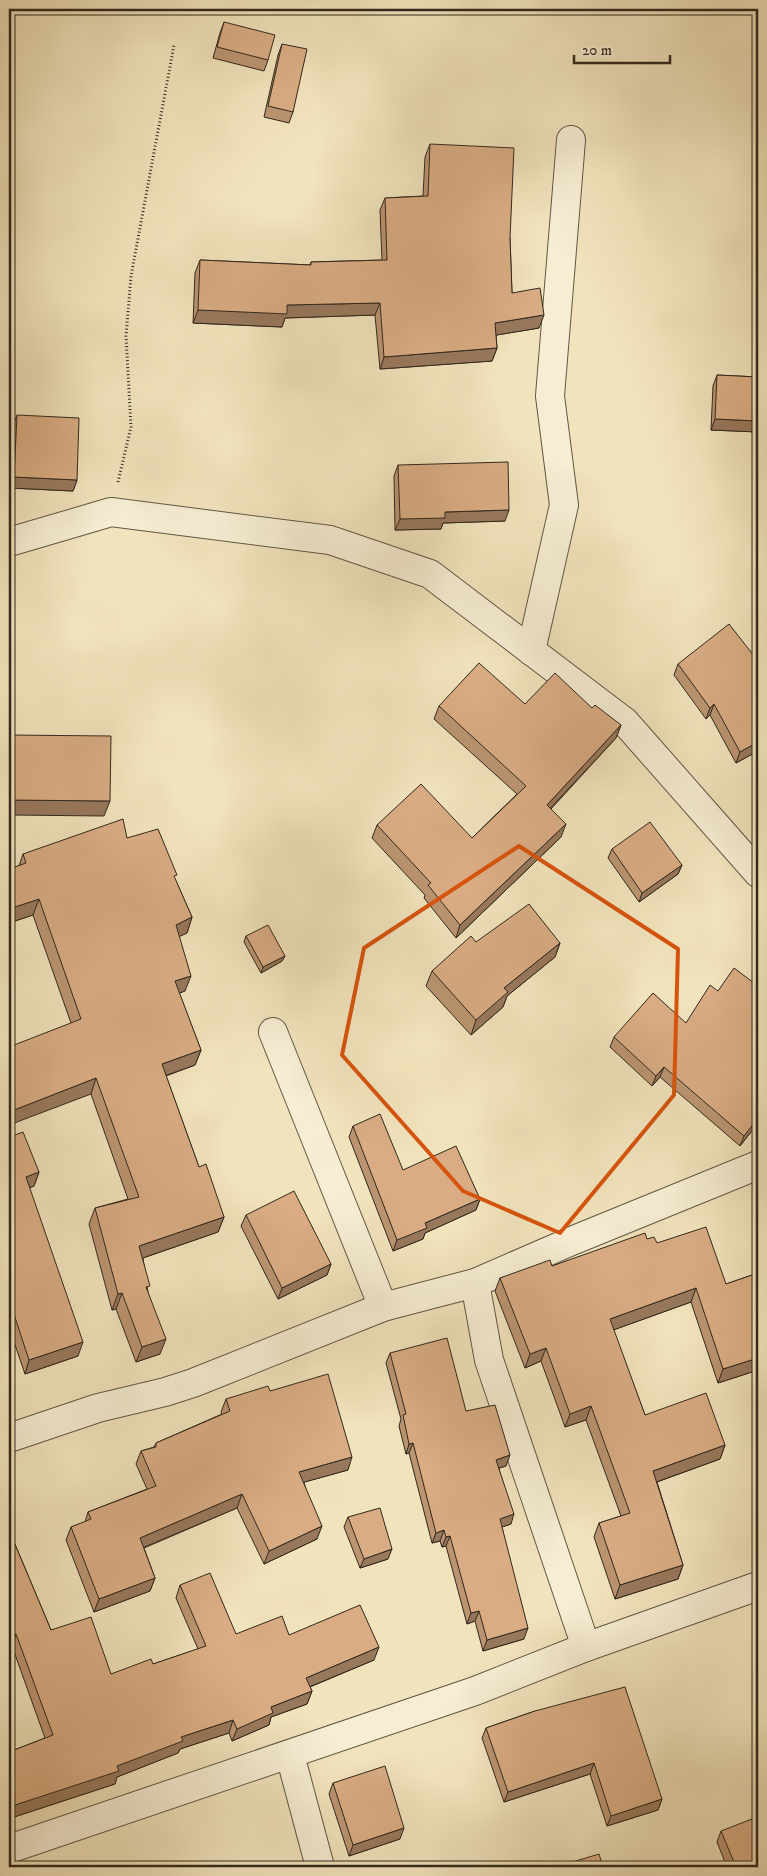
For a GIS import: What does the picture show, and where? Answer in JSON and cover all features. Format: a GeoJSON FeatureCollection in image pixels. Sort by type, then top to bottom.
{"type":"FeatureCollection","features":[{"type":"Feature","properties":{"kind":"street"},"geometry":{"type":"LineString","coordinates":[[531,651],[564,505],[550,396],[571,140]]}},
{"type":"Feature","properties":{"kind":"street"},"geometry":{"type":"LineString","coordinates":[[9,542],[111,512],[330,540],[430,574],[625,722],[758,873]]}},
{"type":"Feature","properties":{"kind":"street"},"geometry":{"type":"LineString","coordinates":[[273,1032],[383,1307]]}},
{"type":"Feature","properties":{"kind":"street"},"geometry":{"type":"LineString","coordinates":[[10,1434],[98,1408],[194,1383],[383,1307],[475,1283],[758,1164]]}},
{"type":"Feature","properties":{"kind":"street"},"geometry":{"type":"LineString","coordinates":[[475,1283],[489,1360],[586,1647]]}},
{"type":"Feature","properties":{"kind":"street"},"geometry":{"type":"LineString","coordinates":[[9,1849],[475,1691],[586,1647],[758,1586]]}},
{"type":"Feature","properties":{"kind":"street"},"geometry":{"type":"LineString","coordinates":[[290,1755],[320,1867]]}},
{"type":"Feature","properties":{"kind":"path"},"geometry":{"type":"LineString","coordinates":[[111,512],[131,427],[126,336],[131,276],[174,45]]}},
{"type":"Feature","properties":{"kind":"highlighted area"},"geometry":{"type":"Polygon","coordinates":[[[519,846],[678,949],[674,1095],[560,1233],[463,1191],[342,1055],[364,948],[519,846]]]}},
{"type":"Feature","properties":{"kind":"building"},"geometry":{"type":"Polygon","coordinates":[[[224,22],[275,35],[268,60],[217,47],[224,22]]]}},
{"type":"Feature","properties":{"kind":"building"},"geometry":{"type":"Polygon","coordinates":[[[282,44],[307,49],[293,112],[268,106],[282,44]]]}},
{"type":"Feature","properties":{"kind":"building"},"geometry":{"type":"Polygon","coordinates":[[[430,144],[514,148],[510,238],[512,293],[540,288],[544,315],[495,323],[497,348],[384,357],[380,303],[287,305],[287,314],[198,310],[200,260],[311,265],[311,262],[387,260],[385,198],[428,196],[430,144]]]}},
{"type":"Feature","properties":{"kind":"building"},"geometry":{"type":"Polygon","coordinates":[[[717,375],[758,377],[758,421],[715,419],[717,375]]]}},
{"type":"Feature","properties":{"kind":"building"},"geometry":{"type":"Polygon","coordinates":[[[17,415],[79,418],[77,480],[14,477],[17,415]]]}},
{"type":"Feature","properties":{"kind":"building"},"geometry":{"type":"Polygon","coordinates":[[[508,462],[509,510],[445,512],[445,518],[400,519],[398,465],[508,462]]]}},
{"type":"Feature","properties":{"kind":"building"},"geometry":{"type":"Polygon","coordinates":[[[729,624],[758,661],[758,742],[740,752],[714,704],[710,708],[678,664],[729,624]]]}},
{"type":"Feature","properties":{"kind":"building"},"geometry":{"type":"Polygon","coordinates":[[[479,663],[525,704],[555,673],[592,708],[595,705],[621,725],[547,805],[566,824],[460,925],[428,885],[431,883],[377,825],[421,784],[472,838],[526,786],[439,706],[479,663]]]}},
{"type":"Feature","properties":{"kind":"building"},"geometry":{"type":"Polygon","coordinates":[[[9,735],[111,736],[110,801],[9,800],[9,735]]]}},
{"type":"Feature","properties":{"kind":"building"},"geometry":{"type":"Polygon","coordinates":[[[123,819],[127,838],[158,829],[177,875],[174,876],[192,917],[176,925],[191,976],[175,981],[201,1050],[162,1064],[199,1167],[206,1164],[224,1217],[139,1246],[150,1286],[146,1287],[166,1339],[142,1347],[122,1293],[118,1294],[95,1208],[139,1197],[96,1078],[9,1112],[9,1047],[81,1019],[39,899],[9,909],[9,869],[26,863],[23,854],[123,819]]]}},
{"type":"Feature","properties":{"kind":"building"},"geometry":{"type":"Polygon","coordinates":[[[650,822],[682,865],[642,893],[612,849],[650,822]]]}},
{"type":"Feature","properties":{"kind":"building"},"geometry":{"type":"Polygon","coordinates":[[[529,904],[560,943],[504,988],[508,992],[476,1020],[432,971],[471,936],[476,942],[529,904]]]}},
{"type":"Feature","properties":{"kind":"building"},"geometry":{"type":"Polygon","coordinates":[[[268,925],[285,956],[263,967],[246,936],[268,925]]]}},
{"type":"Feature","properties":{"kind":"building"},"geometry":{"type":"Polygon","coordinates":[[[734,968],[758,986],[758,1118],[744,1136],[664,1067],[656,1076],[614,1037],[653,993],[686,1023],[710,985],[718,991],[734,968]]]}},
{"type":"Feature","properties":{"kind":"building"},"geometry":{"type":"Polygon","coordinates":[[[380,1114],[403,1170],[456,1146],[480,1199],[425,1223],[427,1228],[397,1240],[353,1126],[380,1114]]]}},
{"type":"Feature","properties":{"kind":"building"},"geometry":{"type":"Polygon","coordinates":[[[23,1132],[39,1172],[26,1177],[83,1342],[29,1360],[9,1299],[9,1137],[23,1132]]]}},
{"type":"Feature","properties":{"kind":"building"},"geometry":{"type":"Polygon","coordinates":[[[294,1191],[331,1264],[282,1288],[246,1215],[294,1191]]]}},
{"type":"Feature","properties":{"kind":"building"},"geometry":{"type":"Polygon","coordinates":[[[706,1227],[726,1284],[758,1273],[758,1358],[723,1369],[696,1288],[610,1319],[645,1415],[706,1393],[725,1445],[653,1471],[683,1565],[620,1585],[599,1523],[630,1513],[591,1406],[570,1414],[546,1348],[530,1354],[500,1278],[550,1260],[552,1266],[645,1233],[647,1239],[654,1237],[657,1243],[706,1227]]]}},
{"type":"Feature","properties":{"kind":"building"},"geometry":{"type":"Polygon","coordinates":[[[447,1338],[466,1411],[495,1405],[510,1455],[496,1460],[514,1514],[500,1519],[528,1628],[487,1640],[479,1611],[471,1613],[450,1536],[446,1537],[444,1530],[436,1533],[413,1443],[409,1444],[403,1415],[406,1414],[390,1353],[447,1338]]]}},
{"type":"Feature","properties":{"kind":"building"},"geometry":{"type":"Polygon","coordinates":[[[328,1374],[352,1457],[299,1472],[322,1526],[269,1551],[242,1494],[140,1538],[155,1578],[99,1599],[71,1527],[91,1519],[88,1512],[156,1486],[141,1451],[156,1447],[156,1443],[230,1411],[226,1399],[268,1386],[270,1391],[328,1374]]]}},
{"type":"Feature","properties":{"kind":"building"},"geometry":{"type":"Polygon","coordinates":[[[380,1508],[392,1549],[364,1559],[348,1517],[380,1508]]]}},
{"type":"Feature","properties":{"kind":"building"},"geometry":{"type":"Polygon","coordinates":[[[9,1530],[51,1630],[91,1617],[111,1674],[151,1659],[153,1664],[206,1646],[180,1585],[210,1573],[236,1634],[282,1616],[289,1635],[360,1605],[379,1647],[306,1678],[312,1691],[271,1707],[273,1713],[237,1729],[233,1720],[181,1737],[183,1741],[117,1766],[119,1771],[15,1805],[9,1788],[9,1752],[53,1735],[16,1634],[9,1636],[9,1530]]]}},
{"type":"Feature","properties":{"kind":"building"},"geometry":{"type":"Polygon","coordinates":[[[625,1687],[662,1799],[611,1816],[594,1763],[508,1792],[486,1728],[535,1711],[625,1687]]]}},
{"type":"Feature","properties":{"kind":"building"},"geometry":{"type":"Polygon","coordinates":[[[385,1766],[404,1828],[353,1845],[333,1783],[385,1766]]]}},
{"type":"Feature","properties":{"kind":"building"},"geometry":{"type":"Polygon","coordinates":[[[752,1819],[758,1834],[758,1859],[736,1867],[721,1831],[752,1819]]]}},
{"type":"Feature","properties":{"kind":"building"},"geometry":{"type":"Polygon","coordinates":[[[599,1854],[603,1867],[556,1867],[599,1854]]]}}]}
